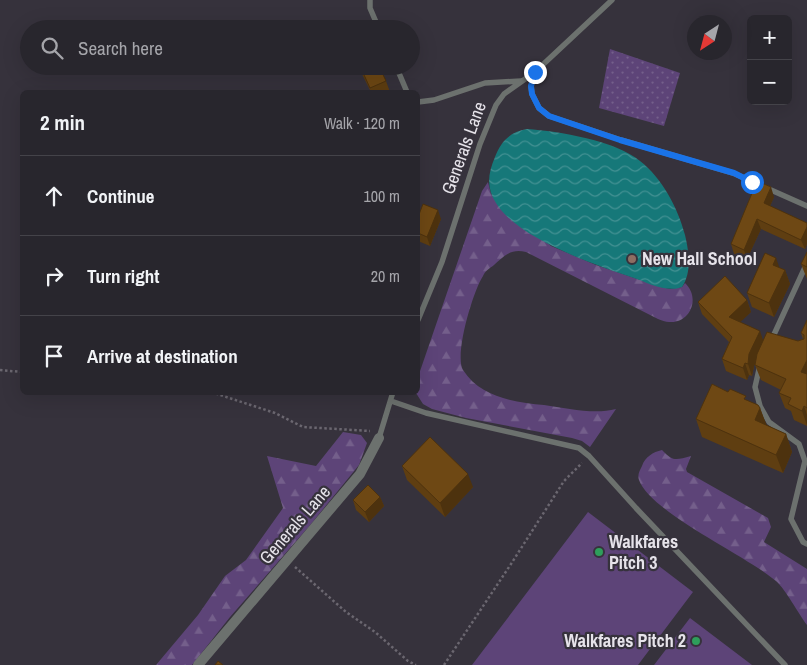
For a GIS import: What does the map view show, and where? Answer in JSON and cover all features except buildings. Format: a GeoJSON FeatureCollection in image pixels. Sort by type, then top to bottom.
{"type":"FeatureCollection","features":[{"type":"Feature","properties":{"kind":"street","name":"Generals Lane"},"geometry":{"type":"LineString","coordinates":[[198,665],[360,474],[380,435]]}},
{"type":"Feature","properties":{"kind":"lane"},"geometry":{"type":"LineString","coordinates":[[370,0],[370,8],[375,20]]}},
{"type":"Feature","properties":{"kind":"lane","name":"Generals Lane"},"geometry":{"type":"LineString","coordinates":[[420,315],[442,262],[480,144],[496,105],[510,89],[535,72],[612,0]]}},
{"type":"Feature","properties":{"kind":"lane"},"geometry":{"type":"LineString","coordinates":[[535,72],[531,86],[532,94],[539,108],[549,116],[620,140],[734,173],[807,206]]}},
{"type":"Feature","properties":{"kind":"lane"},"geometry":{"type":"LineString","coordinates":[[400,75],[406,90]]}},
{"type":"Feature","properties":{"kind":"lane"},"geometry":{"type":"LineString","coordinates":[[420,102],[434,100],[485,83],[524,81]]}},
{"type":"Feature","properties":{"kind":"lane"},"geometry":{"type":"LineString","coordinates":[[779,345],[769,345],[807,263]]}},
{"type":"Feature","properties":{"kind":"lane"},"geometry":{"type":"LineString","coordinates":[[761,362],[758,368],[755,387],[760,406],[769,422],[799,444],[805,461],[790,519],[802,542],[807,544]]}},
{"type":"Feature","properties":{"kind":"lane","name":"Generals Lane"},"geometry":{"type":"LineString","coordinates":[[380,435],[392,395]]}},
{"type":"Feature","properties":{"kind":"lane"},"geometry":{"type":"LineString","coordinates":[[390,401],[426,413],[579,448],[589,456],[785,665]]}},
{"type":"Feature","properties":{"kind":"path"},"geometry":{"type":"LineString","coordinates":[[0,370],[20,372]]}},
{"type":"Feature","properties":{"kind":"path"},"geometry":{"type":"LineString","coordinates":[[220,395],[274,413],[303,427],[380,435]]}},
{"type":"Feature","properties":{"kind":"path"},"geometry":{"type":"LineString","coordinates":[[444,665],[517,556],[564,481],[589,456]]}},
{"type":"Feature","properties":{"kind":"path"},"geometry":{"type":"LineString","coordinates":[[287,559],[346,612],[375,632],[408,661],[416,665]]}},
{"type":"Feature","properties":{"kind":"green space"},"geometry":{"type":"Polygon","coordinates":[[[610,49],[680,73],[664,126],[599,108],[610,49]]]}},
{"type":"Feature","properties":{"kind":"green space"},"geometry":{"type":"Polygon","coordinates":[[[488,182],[491,194],[551,246],[596,265],[661,287],[670,289],[682,287],[685,283],[690,289],[693,302],[688,314],[676,322],[669,322],[658,319],[526,252],[516,251],[508,254],[484,274],[474,295],[466,323],[461,351],[463,370],[479,387],[489,393],[510,400],[580,410],[608,411],[616,409],[590,447],[582,441],[572,438],[466,418],[432,409],[423,404],[417,395],[420,395],[420,371],[482,191],[488,182]]]}},
{"type":"Feature","properties":{"kind":"green space"},"geometry":{"type":"Polygon","coordinates":[[[343,432],[361,435],[367,443],[359,465],[311,524],[230,617],[192,665],[156,665],[198,615],[225,576],[246,560],[283,508],[267,456],[316,466],[343,432]]]}},
{"type":"Feature","properties":{"kind":"green space"},"geometry":{"type":"Polygon","coordinates":[[[662,450],[669,457],[675,459],[691,456],[686,469],[687,472],[768,518],[771,527],[764,542],[807,569],[807,625],[776,581],[680,519],[661,506],[647,493],[639,480],[639,473],[647,458],[662,450]]]}},
{"type":"Feature","properties":{"kind":"green space","name":"Walkfares Pitch 3"},"geometry":{"type":"Polygon","coordinates":[[[588,512],[693,592],[638,665],[472,665],[588,512]]]}},
{"type":"Feature","properties":{"kind":"green space","name":"Walkfares Pitch 2"},"geometry":{"type":"Polygon","coordinates":[[[690,618],[752,665],[654,665],[690,618]]]}},
{"type":"Feature","properties":{"kind":"water"},"geometry":{"type":"Polygon","coordinates":[[[527,129],[555,132],[602,143],[630,154],[648,168],[668,194],[678,214],[685,235],[688,268],[682,287],[670,289],[658,287],[579,258],[539,239],[521,228],[507,216],[496,203],[491,192],[489,180],[491,169],[497,151],[503,142],[516,132],[527,129]]]}},
{"type":"Feature","properties":{"kind":"place","name":"New Hall School"},"geometry":{"type":"Point","coordinates":[632,259]}},
{"type":"Feature","properties":{"kind":"place","name":"Walkfares Pitch 3"},"geometry":{"type":"Point","coordinates":[599,552]}},
{"type":"Feature","properties":{"kind":"place","name":"Walkfares Pitch 2"},"geometry":{"type":"Point","coordinates":[696,641]}},
{"type":"Feature","properties":{"kind":"route"},"geometry":{"type":"LineString","coordinates":[[535,72],[531,86],[532,94],[539,108],[549,116],[620,140],[734,173],[752,182]]}}]}
